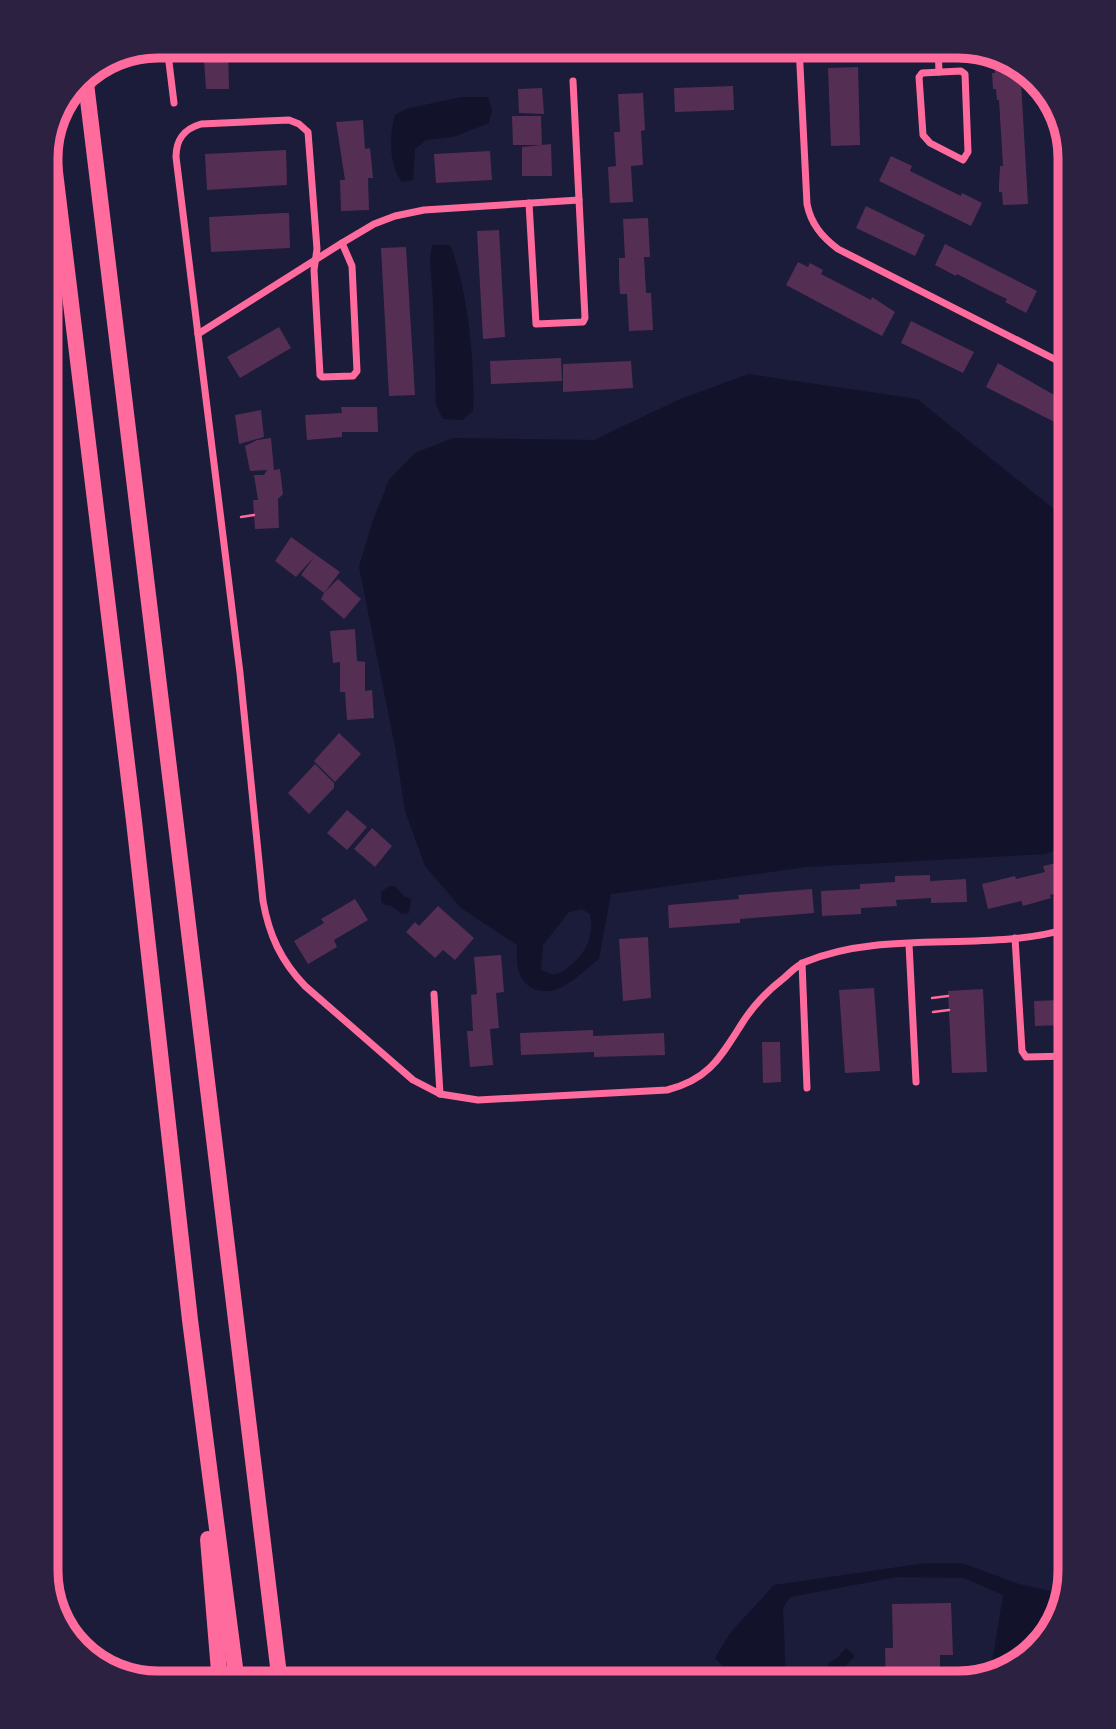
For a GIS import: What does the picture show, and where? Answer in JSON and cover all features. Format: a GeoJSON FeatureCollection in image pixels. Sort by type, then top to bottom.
{"type":"FeatureCollection","features":[{"type":"Feature","properties":{"kind":"highway"},"geometry":{"type":"LineString","coordinates":[[87,88],[279,1671]]}},
{"type":"Feature","properties":{"kind":"highway"},"geometry":{"type":"LineString","coordinates":[[58,196],[126,754],[190,1320],[235,1671]]}},
{"type":"Feature","properties":{"kind":"highway"},"geometry":{"type":"LineString","coordinates":[[190,1320],[219,1671]]}},
{"type":"Feature","properties":{"kind":"highway"},"geometry":{"type":"LineString","coordinates":[[252,1452],[289,1671]]}},
{"type":"Feature","properties":{"kind":"street"},"geometry":{"type":"LineString","coordinates":[[168,58],[174,103]]}},
{"type":"Feature","properties":{"kind":"street"},"geometry":{"type":"LineString","coordinates":[[800,58],[807,204],[816,228],[835,247],[1058,361]]}},
{"type":"Feature","properties":{"kind":"street"},"geometry":{"type":"LineString","coordinates":[[938,58],[939,72]]}},
{"type":"Feature","properties":{"kind":"street"},"geometry":{"type":"LineString","coordinates":[[961,71],[965,74],[968,152],[963,160],[930,143],[923,135],[919,77],[922,73],[939,72],[961,71]]}},
{"type":"Feature","properties":{"kind":"street"},"geometry":{"type":"LineString","coordinates":[[530,203],[536,324],[581,323],[585,318],[573,81]]}},
{"type":"Feature","properties":{"kind":"street"},"geometry":{"type":"LineString","coordinates":[[342,243],[352,266],[357,371],[353,376],[320,375],[310,139],[303,126],[289,120],[201,124],[181,135],[176,157],[240,673],[263,901],[268,925],[284,962],[305,986],[413,1080],[440,1094],[478,1100],[667,1090],[687,1084],[716,1063],[761,998],[802,963],[845,951],[1058,932]]}},
{"type":"Feature","properties":{"kind":"street"},"geometry":{"type":"LineString","coordinates":[[198,334],[374,224],[407,213],[579,200]]}},
{"type":"Feature","properties":{"kind":"street"},"geometry":{"type":"LineString","coordinates":[[1015,938],[1022,1051],[1026,1057],[1058,1056]]}},
{"type":"Feature","properties":{"kind":"street"},"geometry":{"type":"LineString","coordinates":[[909,944],[916,1082]]}},
{"type":"Feature","properties":{"kind":"street"},"geometry":{"type":"LineString","coordinates":[[802,963],[807,1088]]}},
{"type":"Feature","properties":{"kind":"street"},"geometry":{"type":"LineString","coordinates":[[434,994],[440,1094]]}},
{"type":"Feature","properties":{"kind":"path"},"geometry":{"type":"LineString","coordinates":[[241,517],[254,515]]}},
{"type":"Feature","properties":{"kind":"path"},"geometry":{"type":"LineString","coordinates":[[932,998],[948,996]]}},
{"type":"Feature","properties":{"kind":"path"},"geometry":{"type":"LineString","coordinates":[[933,1012],[949,1010]]}},
{"type":"Feature","properties":{"kind":"shaded area"},"geometry":{"type":"Polygon","coordinates":[[[461,97],[488,97],[492,110],[489,123],[453,137],[426,140],[415,149],[413,180],[402,182],[391,150],[395,115],[406,109],[461,97]]]}},
{"type":"Feature","properties":{"kind":"shaded area"},"geometry":{"type":"Polygon","coordinates":[[[432,245],[450,245],[466,304],[473,371],[473,411],[462,420],[443,419],[436,405],[430,260],[432,245]]]}},
{"type":"Feature","properties":{"kind":"shaded area"},"geometry":{"type":"Polygon","coordinates":[[[748,374],[917,399],[1058,512],[1058,849],[1045,854],[807,867],[611,894],[599,959],[558,989],[539,991],[530,987],[519,971],[517,945],[461,908],[425,866],[405,811],[359,567],[389,480],[415,453],[453,438],[594,440],[678,400],[748,374]],[[582,909],[569,912],[543,945],[541,970],[558,974],[579,957],[590,938],[590,914],[582,909]]]}},
{"type":"Feature","properties":{"kind":"shaded area"},"geometry":{"type":"Polygon","coordinates":[[[389,886],[395,886],[411,899],[409,913],[402,914],[381,902],[381,892],[389,886]]]}},
{"type":"Feature","properties":{"kind":"shaded area"},"geometry":{"type":"Polygon","coordinates":[[[926,1563],[962,1563],[1019,1584],[1056,1592],[1051,1609],[1033,1637],[1014,1654],[992,1665],[1003,1595],[964,1578],[897,1577],[790,1597],[783,1608],[786,1671],[727,1671],[715,1658],[730,1633],[774,1585],[926,1563]]]}},
{"type":"Feature","properties":{"kind":"shaded area"},"geometry":{"type":"Polygon","coordinates":[[[846,1648],[855,1656],[841,1671],[828,1671],[828,1663],[846,1648]]]}},
{"type":"Feature","properties":{"kind":"building"},"geometry":{"type":"Polygon","coordinates":[[[204,58],[228,58],[229,89],[206,89],[204,58]]]}},
{"type":"Feature","properties":{"kind":"building"},"geometry":{"type":"Polygon","coordinates":[[[994,65],[1021,81],[1028,204],[1003,205],[1002,192],[999,192],[1000,166],[1003,166],[999,100],[996,89],[993,89],[992,73],[995,73],[994,65]]]}},
{"type":"Feature","properties":{"kind":"building"},"geometry":{"type":"Polygon","coordinates":[[[858,67],[860,145],[831,146],[828,68],[858,67]]]}},
{"type":"Feature","properties":{"kind":"building"},"geometry":{"type":"Polygon","coordinates":[[[733,86],[734,110],[675,112],[674,88],[733,86]]]}},
{"type":"Feature","properties":{"kind":"building"},"geometry":{"type":"Polygon","coordinates":[[[542,88],[544,114],[519,113],[518,89],[542,88]]]}},
{"type":"Feature","properties":{"kind":"building"},"geometry":{"type":"Polygon","coordinates":[[[643,93],[643,165],[631,166],[633,202],[610,203],[608,167],[616,166],[614,132],[620,132],[618,94],[643,93]]]}},
{"type":"Feature","properties":{"kind":"building"},"geometry":{"type":"Polygon","coordinates":[[[512,116],[541,116],[542,145],[513,145],[512,116]]]}},
{"type":"Feature","properties":{"kind":"building"},"geometry":{"type":"Polygon","coordinates":[[[363,120],[365,149],[370,148],[373,178],[368,178],[369,210],[341,211],[340,180],[345,180],[336,122],[363,120]]]}},
{"type":"Feature","properties":{"kind":"building"},"geometry":{"type":"Polygon","coordinates":[[[551,144],[552,176],[522,176],[522,147],[551,144]]]}},
{"type":"Feature","properties":{"kind":"building"},"geometry":{"type":"Polygon","coordinates":[[[286,150],[287,185],[207,190],[205,154],[286,150]]]}},
{"type":"Feature","properties":{"kind":"building"},"geometry":{"type":"Polygon","coordinates":[[[490,151],[492,180],[436,183],[434,154],[490,151]]]}},
{"type":"Feature","properties":{"kind":"building"},"geometry":{"type":"Polygon","coordinates":[[[891,156],[912,166],[910,171],[961,196],[962,193],[982,203],[971,226],[879,181],[891,156]]]}},
{"type":"Feature","properties":{"kind":"building"},"geometry":{"type":"Polygon","coordinates":[[[866,206],[925,235],[915,256],[856,228],[866,206]]]}},
{"type":"Feature","properties":{"kind":"building"},"geometry":{"type":"Polygon","coordinates":[[[289,213],[290,248],[211,252],[209,217],[289,213]]]}},
{"type":"Feature","properties":{"kind":"building"},"geometry":{"type":"Polygon","coordinates":[[[648,218],[650,257],[644,257],[646,293],[651,293],[653,330],[629,331],[627,294],[620,294],[619,277],[619,258],[625,258],[623,219],[648,218]]]}},
{"type":"Feature","properties":{"kind":"building"},"geometry":{"type":"Polygon","coordinates":[[[499,230],[505,337],[483,339],[477,231],[499,230]]]}},
{"type":"Feature","properties":{"kind":"building"},"geometry":{"type":"Polygon","coordinates":[[[945,244],[1037,291],[1026,313],[1005,302],[1007,299],[935,265],[945,244]]]}},
{"type":"Feature","properties":{"kind":"building"},"geometry":{"type":"Polygon","coordinates":[[[406,247],[415,395],[389,396],[381,248],[406,247]]]}},
{"type":"Feature","properties":{"kind":"building"},"geometry":{"type":"Polygon","coordinates":[[[798,262],[808,267],[810,263],[823,270],[821,274],[871,300],[872,297],[895,312],[882,336],[786,285],[798,262]]]}},
{"type":"Feature","properties":{"kind":"building"},"geometry":{"type":"Polygon","coordinates":[[[911,321],[974,352],[963,373],[901,343],[911,321]]]}},
{"type":"Feature","properties":{"kind":"building"},"geometry":{"type":"Polygon","coordinates":[[[279,327],[291,348],[240,378],[227,357],[279,327]]]}},
{"type":"Feature","properties":{"kind":"building"},"geometry":{"type":"Polygon","coordinates":[[[561,358],[562,381],[491,384],[490,361],[561,358]]]}},
{"type":"Feature","properties":{"kind":"building"},"geometry":{"type":"Polygon","coordinates":[[[631,361],[633,388],[563,392],[563,364],[631,361]]]}},
{"type":"Feature","properties":{"kind":"building"},"geometry":{"type":"Polygon","coordinates":[[[998,363],[1058,397],[1058,424],[986,387],[998,363]]]}},
{"type":"Feature","properties":{"kind":"building"},"geometry":{"type":"Polygon","coordinates":[[[341,407],[377,407],[378,432],[342,432],[342,437],[307,440],[305,415],[342,413],[341,407]]]}},
{"type":"Feature","properties":{"kind":"building"},"geometry":{"type":"Polygon","coordinates":[[[261,410],[264,437],[239,444],[235,415],[261,410]]]}},
{"type":"Feature","properties":{"kind":"building"},"geometry":{"type":"Polygon","coordinates":[[[271,438],[274,470],[280,469],[283,494],[278,499],[279,528],[255,529],[253,500],[258,500],[254,475],[264,475],[267,470],[250,471],[245,446],[257,440],[271,438]]]}},
{"type":"Feature","properties":{"kind":"building"},"geometry":{"type":"Polygon","coordinates":[[[291,537],[340,572],[324,593],[301,575],[314,557],[296,577],[275,561],[291,537]]]}},
{"type":"Feature","properties":{"kind":"building"},"geometry":{"type":"Polygon","coordinates":[[[338,579],[361,599],[344,619],[321,599],[338,579]]]}},
{"type":"Feature","properties":{"kind":"building"},"geometry":{"type":"Polygon","coordinates":[[[355,629],[357,661],[365,662],[365,691],[372,690],[374,718],[347,720],[345,692],[340,692],[340,662],[333,663],[330,631],[355,629]]]}},
{"type":"Feature","properties":{"kind":"building"},"geometry":{"type":"Polygon","coordinates":[[[339,733],[361,754],[335,782],[314,761],[339,733]]]}},
{"type":"Feature","properties":{"kind":"building"},"geometry":{"type":"Polygon","coordinates":[[[315,764],[334,783],[334,788],[309,814],[288,793],[315,764]]]}},
{"type":"Feature","properties":{"kind":"building"},"geometry":{"type":"Polygon","coordinates":[[[347,810],[367,827],[347,850],[327,833],[347,810]]]}},
{"type":"Feature","properties":{"kind":"building"},"geometry":{"type":"Polygon","coordinates":[[[372,828],[392,846],[375,867],[354,849],[372,828]]]}},
{"type":"Feature","properties":{"kind":"building"},"geometry":{"type":"Polygon","coordinates":[[[1058,863],[1058,893],[1050,895],[1051,898],[1023,906],[1021,901],[988,909],[982,884],[1045,872],[1043,866],[1058,863]]]}},
{"type":"Feature","properties":{"kind":"building"},"geometry":{"type":"Polygon","coordinates":[[[930,875],[930,881],[966,879],[967,902],[931,903],[931,898],[896,900],[897,906],[861,908],[861,914],[822,916],[821,891],[860,889],[860,884],[895,882],[895,876],[930,875]]]}},
{"type":"Feature","properties":{"kind":"building"},"geometry":{"type":"Polygon","coordinates":[[[812,889],[814,913],[740,919],[740,923],[669,928],[668,905],[739,899],[738,895],[812,889]]]}},
{"type":"Feature","properties":{"kind":"building"},"geometry":{"type":"Polygon","coordinates":[[[355,899],[368,920],[334,940],[337,947],[308,964],[294,941],[324,923],[321,919],[355,899]]]}},
{"type":"Feature","properties":{"kind":"building"},"geometry":{"type":"Polygon","coordinates":[[[438,906],[474,938],[455,960],[443,950],[435,958],[406,932],[415,922],[419,926],[438,906]]]}},
{"type":"Feature","properties":{"kind":"building"},"geometry":{"type":"Polygon","coordinates":[[[648,937],[651,998],[623,1001],[619,939],[648,937]]]}},
{"type":"Feature","properties":{"kind":"building"},"geometry":{"type":"Polygon","coordinates":[[[501,955],[504,992],[496,993],[499,1028],[490,1029],[493,1065],[470,1067],[467,1031],[473,1031],[471,995],[477,994],[474,957],[501,955]]]}},
{"type":"Feature","properties":{"kind":"building"},"geometry":{"type":"Polygon","coordinates":[[[874,988],[880,1071],[845,1073],[839,990],[874,988]]]}},
{"type":"Feature","properties":{"kind":"building"},"geometry":{"type":"Polygon","coordinates":[[[983,989],[987,1072],[952,1073],[948,991],[983,989]]]}},
{"type":"Feature","properties":{"kind":"building"},"geometry":{"type":"Polygon","coordinates":[[[1058,1000],[1058,1025],[1035,1026],[1034,1001],[1058,1000]]]}},
{"type":"Feature","properties":{"kind":"building"},"geometry":{"type":"Polygon","coordinates":[[[593,1030],[593,1036],[664,1033],[665,1055],[594,1057],[594,1052],[521,1055],[520,1033],[593,1030]]]}},
{"type":"Feature","properties":{"kind":"building"},"geometry":{"type":"Polygon","coordinates":[[[762,1042],[780,1042],[781,1082],[763,1083],[762,1042]]]}},
{"type":"Feature","properties":{"kind":"building"},"geometry":{"type":"Polygon","coordinates":[[[951,1603],[953,1655],[940,1655],[940,1671],[886,1671],[885,1648],[893,1648],[892,1604],[951,1603]]]}}]}
